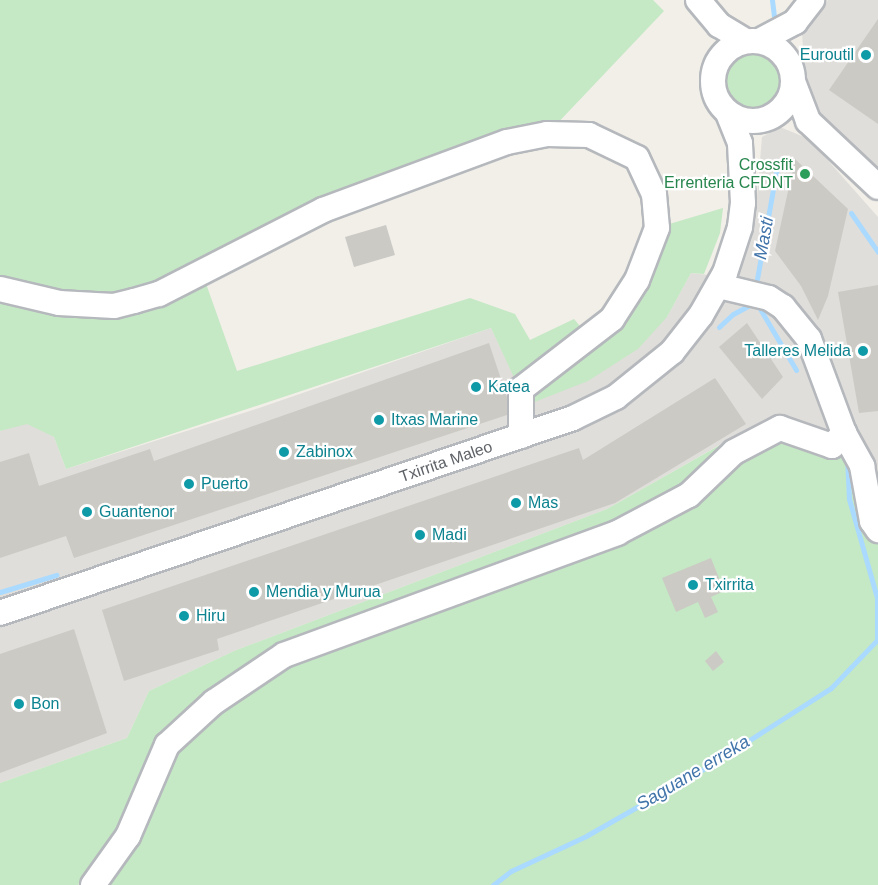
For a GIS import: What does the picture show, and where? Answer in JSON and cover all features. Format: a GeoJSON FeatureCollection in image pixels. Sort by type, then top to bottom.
{"type":"FeatureCollection","features":[{"type":"Feature","properties":{"kind":"street"},"geometry":{"type":"LineString","coordinates":[[812,0],[795,22],[788,60],[801,110],[817,132],[878,187]]}},
{"type":"Feature","properties":{"kind":"street"},"geometry":{"type":"LineString","coordinates":[[704,9],[752,41],[775,47],[788,60]]}},
{"type":"Feature","properties":{"kind":"street"},"geometry":{"type":"LineString","coordinates":[[704,9],[715,67],[714,92],[728,113],[766,118],[817,132]]}},
{"type":"Feature","properties":{"kind":"street"},"geometry":{"type":"LineString","coordinates":[[715,67],[728,50],[795,22]]}},
{"type":"Feature","properties":{"kind":"street"},"geometry":{"type":"LineString","coordinates":[[766,118],[790,96],[794,84]]}},
{"type":"Feature","properties":{"kind":"street","name":"Txirrita Maleo"},"geometry":{"type":"LineString","coordinates":[[728,113],[741,155]]}},
{"type":"Feature","properties":{"kind":"street","name":"Txirrita Maleo"},"geometry":{"type":"LineString","coordinates":[[0,613],[521,436],[595,409],[636,384],[687,334],[719,286],[740,227],[741,155],[747,136],[766,118]]}},
{"type":"Feature","properties":{"kind":"street"},"geometry":{"type":"LineString","coordinates":[[0,289],[59,303],[114,306],[134,301],[159,294],[323,210],[507,142],[547,134],[589,135],[637,158],[654,194],[657,228],[637,280],[612,319],[521,389],[521,436]]}},
{"type":"Feature","properties":{"kind":"street"},"geometry":{"type":"LineString","coordinates":[[719,286],[769,298],[783,307],[809,339],[844,433],[862,466],[872,521],[878,530]]}},
{"type":"Feature","properties":{"kind":"street"},"geometry":{"type":"LineString","coordinates":[[93,885],[128,836],[167,745],[214,702],[284,655],[617,533],[689,495],[734,452],[780,428],[832,446],[844,433]]}},
{"type":"Feature","properties":{"kind":"shaded area"},"geometry":{"type":"Polygon","coordinates":[[[828,0],[878,0],[878,180],[807,102],[802,34],[828,0]]]}},
{"type":"Feature","properties":{"kind":"shaded area"},"geometry":{"type":"Polygon","coordinates":[[[780,127],[809,139],[878,217],[878,508],[844,448],[767,418],[607,509],[234,651],[149,691],[127,738],[0,783],[0,431],[27,423],[54,437],[66,469],[259,408],[491,328],[527,404],[667,317],[691,273],[736,278],[757,197],[762,137],[780,127]]]}},
{"type":"Feature","properties":{"kind":"green space"},"geometry":{"type":"Polygon","coordinates":[[[0,0],[653,0],[664,11],[552,129],[226,252],[113,301],[0,284],[0,0]]]}},
{"type":"Feature","properties":{"kind":"green space"},"geometry":{"type":"Polygon","coordinates":[[[754,50],[776,59],[785,81],[776,103],[754,112],[732,103],[723,81],[732,59],[754,50]]]}},
{"type":"Feature","properties":{"kind":"green space"},"geometry":{"type":"Polygon","coordinates":[[[723,208],[720,233],[704,274],[691,273],[667,317],[638,349],[588,381],[527,405],[531,388],[588,349],[666,225],[723,208]]]}},
{"type":"Feature","properties":{"kind":"green space"},"geometry":{"type":"Polygon","coordinates":[[[204,278],[237,371],[470,298],[515,314],[530,340],[574,319],[585,332],[516,382],[491,328],[66,469],[54,437],[27,424],[0,431],[0,295],[59,307],[204,278]]]}},
{"type":"Feature","properties":{"kind":"green space"},"geometry":{"type":"Polygon","coordinates":[[[780,436],[844,448],[878,508],[878,885],[103,885],[88,874],[78,885],[0,885],[0,783],[127,738],[149,691],[234,651],[607,509],[720,445],[734,459],[780,436]]]}},
{"type":"Feature","properties":{"kind":"building","name":"Euroutil"},"geometry":{"type":"Polygon","coordinates":[[[878,19],[878,124],[829,90],[878,19]]]}},
{"type":"Feature","properties":{"kind":"building"},"geometry":{"type":"Polygon","coordinates":[[[795,159],[848,209],[828,296],[818,320],[801,286],[775,251],[795,159]]]}},
{"type":"Feature","properties":{"kind":"building"},"geometry":{"type":"Polygon","coordinates":[[[386,225],[395,255],[354,267],[345,237],[386,225]]]}},
{"type":"Feature","properties":{"kind":"building","name":"Talleres Melida"},"geometry":{"type":"Polygon","coordinates":[[[878,285],[878,411],[859,413],[838,292],[878,285]]]}},
{"type":"Feature","properties":{"kind":"building"},"geometry":{"type":"Polygon","coordinates":[[[747,323],[783,377],[762,399],[719,347],[747,323]]]}},
{"type":"Feature","properties":{"kind":"building"},"geometry":{"type":"Polygon","coordinates":[[[489,343],[507,397],[507,415],[74,558],[66,536],[0,558],[0,462],[29,453],[39,486],[150,449],[154,461],[489,343]]]}},
{"type":"Feature","properties":{"kind":"building"},"geometry":{"type":"Polygon","coordinates":[[[715,378],[746,424],[615,503],[217,639],[219,650],[124,681],[102,610],[579,448],[583,460],[715,378]]]}},
{"type":"Feature","properties":{"kind":"building","name":"Txirrita"},"geometry":{"type":"Polygon","coordinates":[[[711,558],[724,591],[711,597],[718,612],[705,618],[698,602],[676,612],[662,578],[711,558]]]}},
{"type":"Feature","properties":{"kind":"building"},"geometry":{"type":"Polygon","coordinates":[[[74,629],[107,733],[0,773],[0,654],[74,629]]]}},
{"type":"Feature","properties":{"kind":"building"},"geometry":{"type":"Polygon","coordinates":[[[716,651],[724,662],[713,671],[705,661],[716,651]]]}},
{"type":"Feature","properties":{"kind":"waterway"},"geometry":{"type":"LineString","coordinates":[[772,0],[774,16]]}},
{"type":"Feature","properties":{"kind":"waterway","name":"Masti"},"geometry":{"type":"LineString","coordinates":[[757,279],[778,161]]}},
{"type":"Feature","properties":{"kind":"waterway"},"geometry":{"type":"LineString","coordinates":[[851,213],[878,252]]}},
{"type":"Feature","properties":{"kind":"waterway"},"geometry":{"type":"LineString","coordinates":[[719,327],[733,314],[756,302],[796,370]]}},
{"type":"Feature","properties":{"kind":"waterway"},"geometry":{"type":"LineString","coordinates":[[847,457],[849,499],[877,598],[877,640]]}},
{"type":"Feature","properties":{"kind":"waterway"},"geometry":{"type":"LineString","coordinates":[[0,592],[56,575]]}},
{"type":"Feature","properties":{"kind":"waterway","name":"Saguane erreka"},"geometry":{"type":"LineString","coordinates":[[493,885],[511,871],[586,836],[712,764],[831,688],[877,640]]}},
{"type":"Feature","properties":{"kind":"place","name":"Euroutil"},"geometry":{"type":"Point","coordinates":[866,55]}},
{"type":"Feature","properties":{"kind":"place","name":"Crossfit Errenteria CFDNT"},"geometry":{"type":"Point","coordinates":[805,174]}},
{"type":"Feature","properties":{"kind":"place","name":"Talleres Melida"},"geometry":{"type":"Point","coordinates":[863,351]}},
{"type":"Feature","properties":{"kind":"place","name":"Katea"},"geometry":{"type":"Point","coordinates":[476,387]}},
{"type":"Feature","properties":{"kind":"place","name":"Itxas Marine"},"geometry":{"type":"Point","coordinates":[379,420]}},
{"type":"Feature","properties":{"kind":"place","name":"Zabinox"},"geometry":{"type":"Point","coordinates":[284,452]}},
{"type":"Feature","properties":{"kind":"place","name":"Puerto"},"geometry":{"type":"Point","coordinates":[189,484]}},
{"type":"Feature","properties":{"kind":"place","name":"Mas"},"geometry":{"type":"Point","coordinates":[516,503]}},
{"type":"Feature","properties":{"kind":"place","name":"Guantenor"},"geometry":{"type":"Point","coordinates":[87,512]}},
{"type":"Feature","properties":{"kind":"place","name":"Madi"},"geometry":{"type":"Point","coordinates":[420,535]}},
{"type":"Feature","properties":{"kind":"place","name":"Txirrita"},"geometry":{"type":"Point","coordinates":[693,585]}},
{"type":"Feature","properties":{"kind":"place","name":"Mendia y Murua"},"geometry":{"type":"Point","coordinates":[254,592]}},
{"type":"Feature","properties":{"kind":"place","name":"Hiru"},"geometry":{"type":"Point","coordinates":[184,616]}},
{"type":"Feature","properties":{"kind":"place","name":"Bon"},"geometry":{"type":"Point","coordinates":[19,704]}}]}
